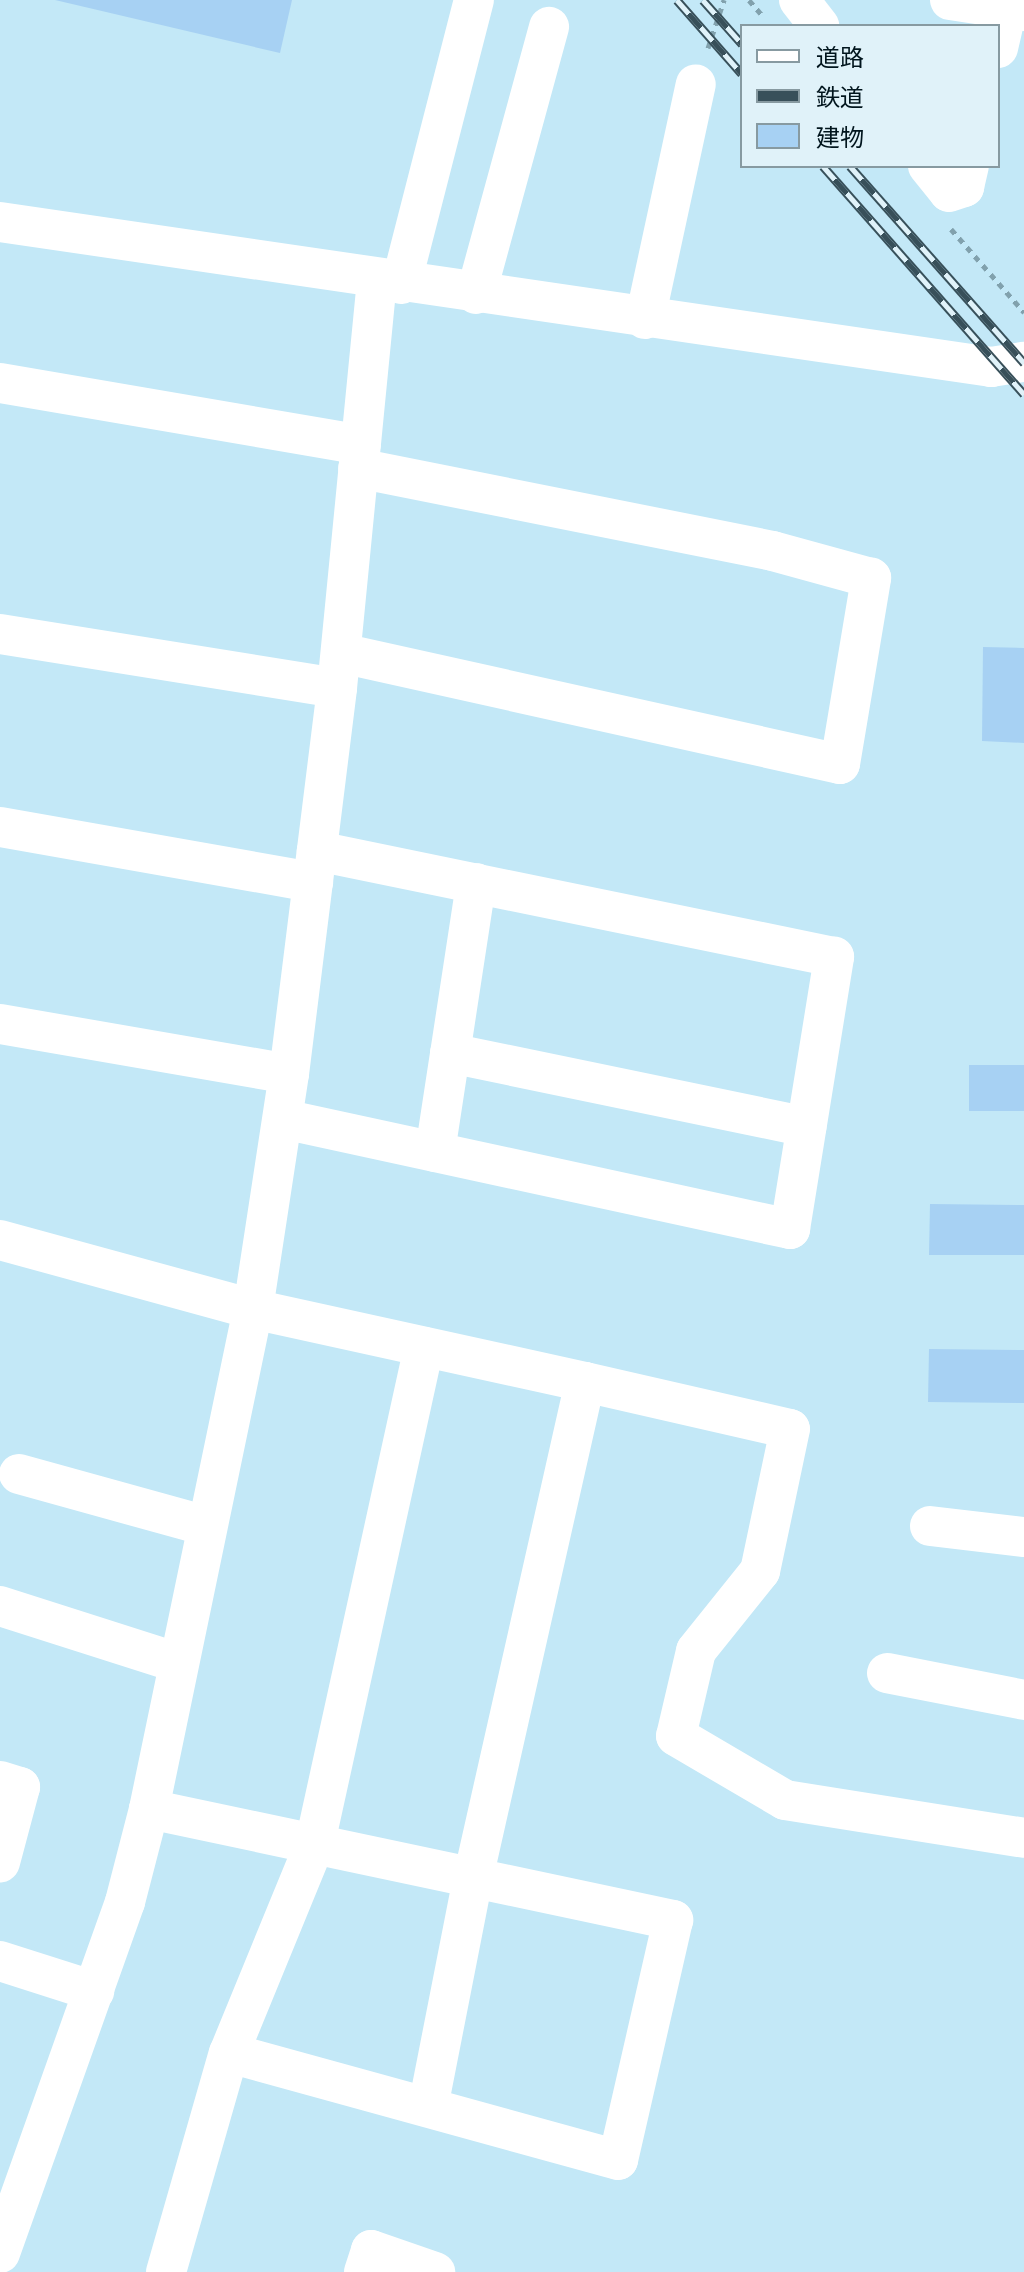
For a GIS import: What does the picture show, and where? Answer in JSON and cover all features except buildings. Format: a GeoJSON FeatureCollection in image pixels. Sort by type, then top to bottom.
{"type":"FeatureCollection","features":[{"type":"Feature","properties":{"kind":"street"},"geometry":{"type":"LineString","coordinates":[[0,2253],[94,1991],[149,1809],[176,1662],[253,1309],[283,1119],[339,670],[360,457],[389,282],[474,0]]}},
{"type":"Feature","properties":{"kind":"street"},"geometry":{"type":"LineString","coordinates":[[799,0],[817,24]]}},
{"type":"Feature","properties":{"kind":"street"},"geometry":{"type":"LineString","coordinates":[[950,0],[1016,10],[1000,44]]}},
{"type":"Feature","properties":{"kind":"street"},"geometry":{"type":"LineString","coordinates":[[476,294],[549,27]]}},
{"type":"Feature","properties":{"kind":"street"},"geometry":{"type":"LineString","coordinates":[[645,319],[696,84]]}},
{"type":"Feature","properties":{"kind":"street"},"geometry":{"type":"LineString","coordinates":[[930,168],[949,192],[964,187],[969,168]]}},
{"type":"Feature","properties":{"kind":"street"},"geometry":{"type":"LineString","coordinates":[[0,222],[389,282],[991,367],[1024,362]]}},
{"type":"Feature","properties":{"kind":"street"},"geometry":{"type":"LineString","coordinates":[[0,383],[360,457],[773,551],[871,578],[840,764],[339,670],[0,634]]}},
{"type":"Feature","properties":{"kind":"street"},"geometry":{"type":"LineString","coordinates":[[0,827],[476,883],[834,957],[790,1229],[283,1119]]}},
{"type":"Feature","properties":{"kind":"street"},"geometry":{"type":"LineString","coordinates":[[435,1152],[476,883]]}},
{"type":"Feature","properties":{"kind":"street"},"geometry":{"type":"LineString","coordinates":[[0,1024],[289,1074]]}},
{"type":"Feature","properties":{"kind":"street"},"geometry":{"type":"LineString","coordinates":[[450,1053],[806,1127]]}},
{"type":"Feature","properties":{"kind":"street"},"geometry":{"type":"LineString","coordinates":[[0,1240],[253,1309],[790,1429],[760,1571],[696,1651],[676,1736],[785,1800],[1024,1838]]}},
{"type":"Feature","properties":{"kind":"street"},"geometry":{"type":"LineString","coordinates":[[166,2272],[229,2053],[315,1843],[424,1347]]}},
{"type":"Feature","properties":{"kind":"street"},"geometry":{"type":"LineString","coordinates":[[428,2107],[473,1878],[585,1382]]}},
{"type":"Feature","properties":{"kind":"street"},"geometry":{"type":"LineString","coordinates":[[19,1474],[206,1526]]}},
{"type":"Feature","properties":{"kind":"street"},"geometry":{"type":"LineString","coordinates":[[930,1526],[1024,1537]]}},
{"type":"Feature","properties":{"kind":"street"},"geometry":{"type":"LineString","coordinates":[[0,1606],[176,1662]]}},
{"type":"Feature","properties":{"kind":"street"},"geometry":{"type":"LineString","coordinates":[[887,1673],[1024,1700]]}},
{"type":"Feature","properties":{"kind":"street"},"geometry":{"type":"LineString","coordinates":[[0,1781],[20,1787],[0,1862]]}},
{"type":"Feature","properties":{"kind":"street"},"geometry":{"type":"LineString","coordinates":[[149,1809],[673,1920],[618,2160],[229,2053]]}},
{"type":"Feature","properties":{"kind":"street"},"geometry":{"type":"LineString","coordinates":[[0,1961],[94,1991]]}},
{"type":"Feature","properties":{"kind":"street"},"geometry":{"type":"LineString","coordinates":[[364,2272],[371,2250],[435,2272]]}},
{"type":"Feature","properties":{"kind":"path"},"geometry":{"type":"LineString","coordinates":[[696,84],[724,0]]}},
{"type":"Feature","properties":{"kind":"path"},"geometry":{"type":"LineString","coordinates":[[749,0],[770,24]]}},
{"type":"Feature","properties":{"kind":"path"},"geometry":{"type":"LineString","coordinates":[[945,222],[1024,312]]}},
{"type":"Feature","properties":{"kind":"railway"},"geometry":{"type":"LineString","coordinates":[[677,0],[740,72]]}},
{"type":"Feature","properties":{"kind":"railway"},"geometry":{"type":"LineString","coordinates":[[703,0],[740,42]]}},
{"type":"Feature","properties":{"kind":"railway"},"geometry":{"type":"LineString","coordinates":[[825,168],[1024,394]]}},
{"type":"Feature","properties":{"kind":"railway"},"geometry":{"type":"LineString","coordinates":[[852,168],[1024,363]]}}]}
